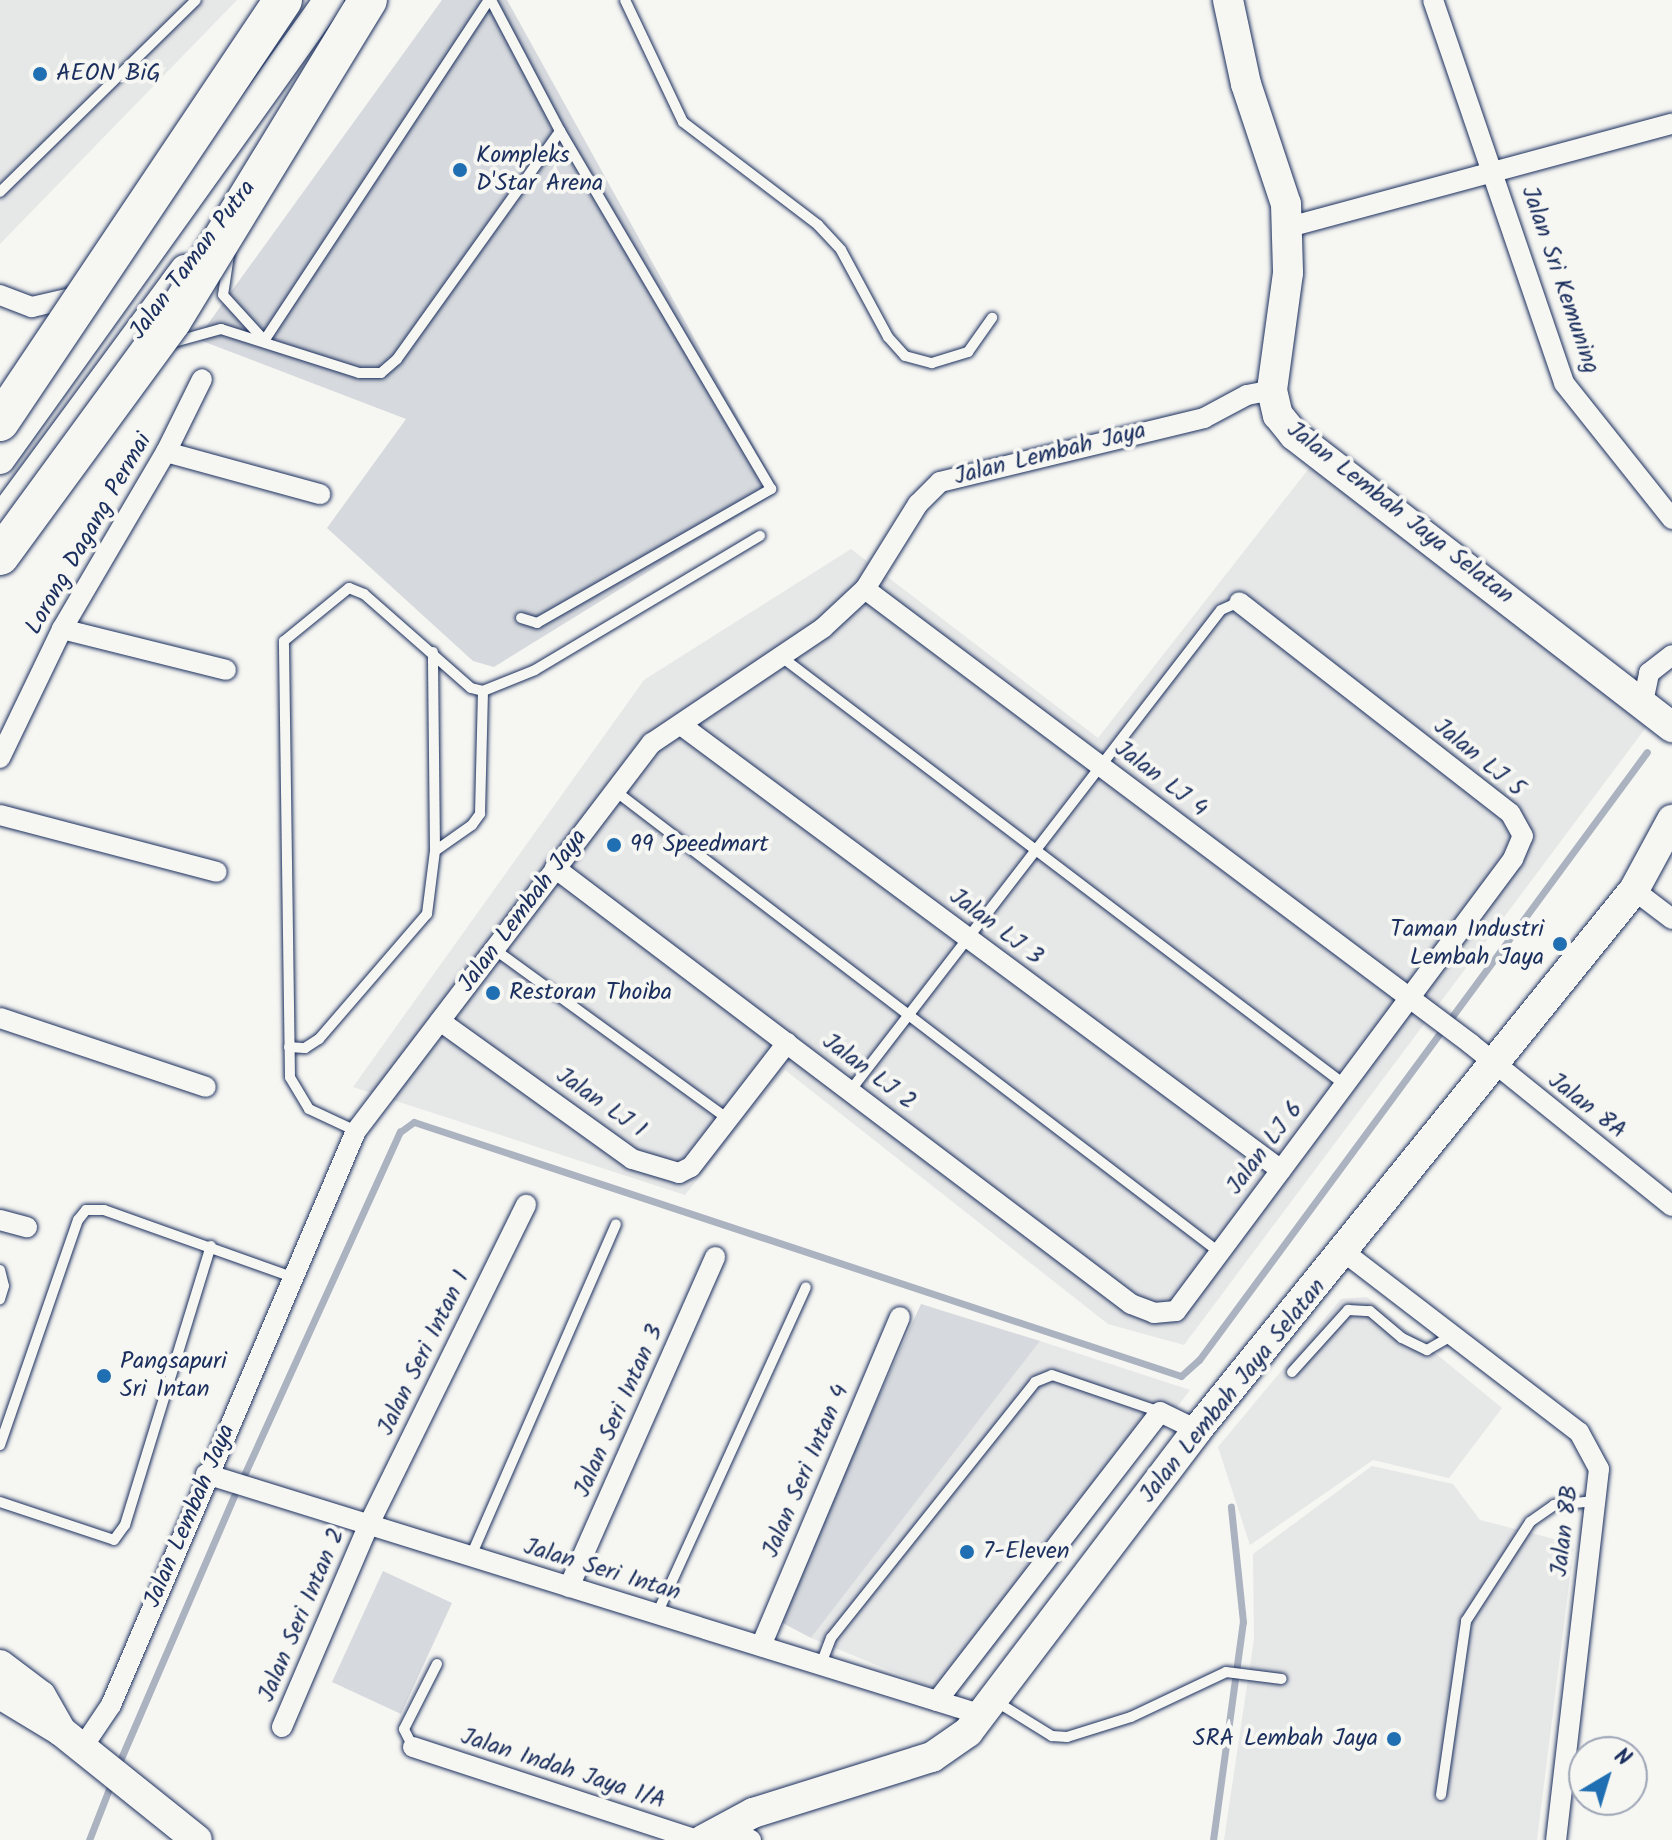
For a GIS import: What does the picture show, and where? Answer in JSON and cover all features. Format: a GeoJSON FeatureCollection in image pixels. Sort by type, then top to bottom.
{"type":"FeatureCollection","features":[{"type":"Feature","properties":{"kind":"highway"},"geometry":{"type":"LineString","coordinates":[[0,422],[137,247],[283,0]]}},
{"type":"Feature","properties":{"kind":"highway"},"geometry":{"type":"LineString","coordinates":[[0,556],[172,321],[368,0]]}},
{"type":"Feature","properties":{"kind":"highway"},"geometry":{"type":"LineString","coordinates":[[0,373],[137,247]]}},
{"type":"Feature","properties":{"kind":"street","name":"Jalan Taman Putra"},"geometry":{"type":"LineString","coordinates":[[0,459],[37,408],[137,247],[329,0]]}},
{"type":"Feature","properties":{"kind":"street","name":"Jalan Taman Putra"},"geometry":{"type":"LineString","coordinates":[[0,521],[387,0]]}},
{"type":"Feature","properties":{"kind":"street"},"geometry":{"type":"LineString","coordinates":[[1228,0],[1246,84],[1286,204],[1289,227],[1288,273],[1272,390]]}},
{"type":"Feature","properties":{"kind":"street","name":"Jalan Sri Kemuning"},"geometry":{"type":"LineString","coordinates":[[1433,0],[1564,383],[1672,519]]}},
{"type":"Feature","properties":{"kind":"street","name":"Jalan Sri Kemuning"},"geometry":{"type":"LineString","coordinates":[[1289,227],[1493,169],[1672,124]]}},
{"type":"Feature","properties":{"kind":"street"},"geometry":{"type":"LineString","coordinates":[[0,295],[32,307],[86,294],[137,247]]}},
{"type":"Feature","properties":{"kind":"street"},"geometry":{"type":"LineString","coordinates":[[32,307],[46,331],[51,359],[37,408]]}},
{"type":"Feature","properties":{"kind":"street","name":"Lorong Dagang Permai"},"geometry":{"type":"LineString","coordinates":[[0,758],[62,629],[166,452],[202,379]]}},
{"type":"Feature","properties":{"kind":"street","name":"Jalan Lembah Jaya"},"geometry":{"type":"LineString","coordinates":[[72,1739],[111,1705],[206,1474],[356,1131],[652,743],[778,654],[823,628],[865,589],[918,504],[940,482],[1204,418],[1247,395],[1272,390]]}},
{"type":"Feature","properties":{"kind":"street","name":"Jalan Lembah Jaya Selatan"},"geometry":{"type":"LineString","coordinates":[[1272,390],[1288,429],[1672,727]]}},
{"type":"Feature","properties":{"kind":"street"},"geometry":{"type":"LineString","coordinates":[[166,452],[320,494]]}},
{"type":"Feature","properties":{"kind":"street","name":"Jalan LJ 4"},"geometry":{"type":"LineString","coordinates":[[865,589],[1471,1044]]}},
{"type":"Feature","properties":{"kind":"street","name":"Jalan LJ 5"},"geometry":{"type":"LineString","coordinates":[[1239,602],[1510,813],[1523,836],[1513,859],[1417,1004]]}},
{"type":"Feature","properties":{"kind":"street"},"geometry":{"type":"LineString","coordinates":[[62,629],[226,670]]}},
{"type":"Feature","properties":{"kind":"street"},"geometry":{"type":"LineString","coordinates":[[1643,702],[1649,673],[1672,655]]}},
{"type":"Feature","properties":{"kind":"street","name":"Jalan LJ 3"},"geometry":{"type":"LineString","coordinates":[[681,725],[1281,1170]]}},
{"type":"Feature","properties":{"kind":"street"},"geometry":{"type":"LineString","coordinates":[[0,815],[217,872]]}},
{"type":"Feature","properties":{"kind":"street","name":"Jalan Lembah Jaya Selatan"},"geometry":{"type":"LineString","coordinates":[[708,1836],[932,1757],[950,1748],[989,1708],[1197,1430],[1495,1066],[1634,890],[1672,820]]}},
{"type":"Feature","properties":{"kind":"street","name":"Jalan LJ 2"},"geometry":{"type":"LineString","coordinates":[[555,868],[1131,1304],[1154,1313]]}},
{"type":"Feature","properties":{"kind":"street"},"geometry":{"type":"LineString","coordinates":[[1634,890],[1672,919]]}},
{"type":"Feature","properties":{"kind":"street","name":"Jalan LJ 6"},"geometry":{"type":"LineString","coordinates":[[1154,1313],[1176,1311],[1345,1085],[1417,1004]]}},
{"type":"Feature","properties":{"kind":"street"},"geometry":{"type":"LineString","coordinates":[[0,1018],[206,1087]]}},
{"type":"Feature","properties":{"kind":"street","name":"Jalan LJ 1"},"geometry":{"type":"LineString","coordinates":[[440,1021],[632,1159],[679,1173],[691,1167],[787,1043]]}},
{"type":"Feature","properties":{"kind":"street","name":"Jalan 8A"},"geometry":{"type":"LineString","coordinates":[[1471,1044],[1672,1206]]}},
{"type":"Feature","properties":{"kind":"street","name":"Jalan Seri Intan 1"},"geometry":{"type":"LineString","coordinates":[[369,1524],[526,1205]]}},
{"type":"Feature","properties":{"kind":"street"},"geometry":{"type":"LineString","coordinates":[[0,1220],[27,1227]]}},
{"type":"Feature","properties":{"kind":"street","name":"Jalan 8B"},"geometry":{"type":"LineString","coordinates":[[1344,1252],[1579,1432],[1599,1469],[1556,1840]]}},
{"type":"Feature","properties":{"kind":"street","name":"Jalan Seri Intan 3"},"geometry":{"type":"LineString","coordinates":[[569,1587],[715,1257]]}},
{"type":"Feature","properties":{"kind":"street","name":"Jalan Seri Intan 4"},"geometry":{"type":"LineString","coordinates":[[761,1646],[900,1317]]}},
{"type":"Feature","properties":{"kind":"street"},"geometry":{"type":"LineString","coordinates":[[937,1701],[1160,1412],[1197,1430]]}},
{"type":"Feature","properties":{"kind":"street","name":"Jalan Seri Intan"},"geometry":{"type":"LineString","coordinates":[[206,1474],[937,1701],[989,1708]]}},
{"type":"Feature","properties":{"kind":"street","name":"Jalan Seri Intan 2"},"geometry":{"type":"LineString","coordinates":[[282,1727],[369,1524]]}},
{"type":"Feature","properties":{"kind":"street"},"geometry":{"type":"LineString","coordinates":[[0,1665],[41,1696],[72,1739]]}},
{"type":"Feature","properties":{"kind":"street"},"geometry":{"type":"LineString","coordinates":[[0,1694],[72,1739],[197,1840]]}},
{"type":"Feature","properties":{"kind":"street","name":"Jalan Indah Jaya 1/A"},"geometry":{"type":"LineString","coordinates":[[413,1747],[708,1836],[751,1840]]}},
{"type":"Feature","properties":{"kind":"lane"},"geometry":{"type":"LineString","coordinates":[[0,192],[196,0]]}},
{"type":"Feature","properties":{"kind":"lane"},"geometry":{"type":"LineString","coordinates":[[264,341],[490,0],[560,131],[771,489],[537,623],[521,618]]}},
{"type":"Feature","properties":{"kind":"lane"},"geometry":{"type":"LineString","coordinates":[[625,0],[683,122],[818,225],[841,250],[888,337],[905,356],[932,363],[968,352],[992,318]]}},
{"type":"Feature","properties":{"kind":"lane"},"geometry":{"type":"LineString","coordinates":[[46,459],[176,340],[221,329],[359,373],[381,373],[397,359],[560,131]]}},
{"type":"Feature","properties":{"kind":"lane"},"geometry":{"type":"LineString","coordinates":[[264,341],[223,295],[231,242],[288,136]]}},
{"type":"Feature","properties":{"kind":"lane"},"geometry":{"type":"LineString","coordinates":[[356,1131],[309,1109],[290,1077],[284,641],[349,588],[364,594],[471,688],[483,691],[535,670],[760,536]]}},
{"type":"Feature","properties":{"kind":"lane"},"geometry":{"type":"LineString","coordinates":[[850,1091],[1221,610],[1239,602]]}},
{"type":"Feature","properties":{"kind":"lane"},"geometry":{"type":"LineString","coordinates":[[289,1047],[305,1048],[319,1039],[427,914],[435,851],[433,652]]}},
{"type":"Feature","properties":{"kind":"lane"},"geometry":{"type":"LineString","coordinates":[[778,654],[1345,1085]]}},
{"type":"Feature","properties":{"kind":"lane"},"geometry":{"type":"LineString","coordinates":[[435,851],[472,825],[480,814],[483,691]]}},
{"type":"Feature","properties":{"kind":"lane"},"geometry":{"type":"LineString","coordinates":[[614,790],[1219,1252]]}},
{"type":"Feature","properties":{"kind":"lane"},"geometry":{"type":"LineString","coordinates":[[494,949],[728,1119]]}},
{"type":"Feature","properties":{"kind":"lane"},"geometry":{"type":"LineString","coordinates":[[0,1445],[78,1220],[86,1210],[104,1210],[292,1277]]}},
{"type":"Feature","properties":{"kind":"lane"},"geometry":{"type":"LineString","coordinates":[[471,1556],[616,1224]]}},
{"type":"Feature","properties":{"kind":"lane"},"geometry":{"type":"LineString","coordinates":[[0,1502],[114,1540],[125,1525],[211,1246]]}},
{"type":"Feature","properties":{"kind":"lane"},"geometry":{"type":"LineString","coordinates":[[0,1270],[4,1286],[0,1299]]}},
{"type":"Feature","properties":{"kind":"lane"},"geometry":{"type":"LineString","coordinates":[[657,1614],[806,1287]]}},
{"type":"Feature","properties":{"kind":"lane"},"geometry":{"type":"LineString","coordinates":[[1292,1372],[1348,1310],[1370,1311],[1427,1350],[1453,1335]]}},
{"type":"Feature","properties":{"kind":"lane"},"geometry":{"type":"LineString","coordinates":[[821,1664],[831,1638],[1035,1382],[1052,1375],[1160,1412]]}},
{"type":"Feature","properties":{"kind":"lane"},"geometry":{"type":"LineString","coordinates":[[1441,1795],[1466,1621],[1530,1522],[1554,1505],[1595,1501]]}},
{"type":"Feature","properties":{"kind":"lane"},"geometry":{"type":"LineString","coordinates":[[413,1747],[404,1729],[437,1664]]}},
{"type":"Feature","properties":{"kind":"lane"},"geometry":{"type":"LineString","coordinates":[[989,1708],[1052,1736],[1067,1737],[1131,1717],[1226,1672],[1282,1679]]}},
{"type":"Feature","properties":{"kind":"shaded area"},"geometry":{"type":"Polygon","coordinates":[[[0,0],[237,0],[0,244],[0,0]]]}},
{"type":"Feature","properties":{"kind":"shaded area","name":"Kompleks D'Star Arena"},"geometry":{"type":"Polygon","coordinates":[[[442,0],[507,0],[779,491],[494,667],[473,661],[327,528],[406,419],[197,339],[442,0]]]}},
{"type":"Feature","properties":{"kind":"shaded area"},"geometry":{"type":"Polygon","coordinates":[[[1310,467],[1647,726],[1184,1345],[1108,1324],[785,1070],[685,1195],[353,1087],[644,680],[851,549],[1098,738],[1310,467]]]}},
{"type":"Feature","properties":{"kind":"shaded area"},"geometry":{"type":"Polygon","coordinates":[[[1367,1297],[1502,1408],[1449,1478],[1373,1460],[1250,1545],[1218,1447],[1341,1299],[1367,1297]]]}},
{"type":"Feature","properties":{"kind":"shaded area"},"geometry":{"type":"Polygon","coordinates":[[[921,1304],[1040,1341],[811,1638],[777,1620],[921,1304]]]}},
{"type":"Feature","properties":{"kind":"shaded area"},"geometry":{"type":"Polygon","coordinates":[[[1040,1341],[1190,1390],[956,1698],[811,1638],[1040,1341]]]}},
{"type":"Feature","properties":{"kind":"shaded area","name":"SRA Lembah Jaya"},"geometry":{"type":"Polygon","coordinates":[[[1372,1466],[1453,1484],[1480,1520],[1574,1544],[1537,1840],[1224,1840],[1254,1639],[1253,1554],[1372,1466]]]}},
{"type":"Feature","properties":{"kind":"shaded area"},"geometry":{"type":"Polygon","coordinates":[[[383,1571],[452,1603],[401,1714],[332,1682],[383,1571]]]}},
{"type":"Feature","properties":{"kind":"waterway"},"geometry":{"type":"LineString","coordinates":[[245,1473],[400,1132],[414,1122],[1181,1376],[1199,1360],[1647,752]]}},
{"type":"Feature","properties":{"kind":"waterway"},"geometry":{"type":"LineString","coordinates":[[119,1763],[234,1496]]}},
{"type":"Feature","properties":{"kind":"waterway"},"geometry":{"type":"LineString","coordinates":[[1213,1840],[1243,1622],[1231,1507]]}},
{"type":"Feature","properties":{"kind":"waterway"},"geometry":{"type":"LineString","coordinates":[[89,1840],[109,1789]]}},
{"type":"Feature","properties":{"kind":"place","name":"AEON BiG"},"geometry":{"type":"Point","coordinates":[40,74]}},
{"type":"Feature","properties":{"kind":"place","name":"Kompleks D'Star Arena"},"geometry":{"type":"Point","coordinates":[460,170]}},
{"type":"Feature","properties":{"kind":"place","name":"99 Speedmart"},"geometry":{"type":"Point","coordinates":[614,845]}},
{"type":"Feature","properties":{"kind":"place","name":"Taman Industri Lembah Jaya"},"geometry":{"type":"Point","coordinates":[1560,944]}},
{"type":"Feature","properties":{"kind":"place","name":"Restoran Thoiba"},"geometry":{"type":"Point","coordinates":[493,993]}},
{"type":"Feature","properties":{"kind":"place","name":"Pangsapuri Sri Intan"},"geometry":{"type":"Point","coordinates":[104,1376]}},
{"type":"Feature","properties":{"kind":"place","name":"7-Eleven"},"geometry":{"type":"Point","coordinates":[967,1552]}},
{"type":"Feature","properties":{"kind":"place","name":"SRA Lembah Jaya"},"geometry":{"type":"Point","coordinates":[1394,1739]}}]}
